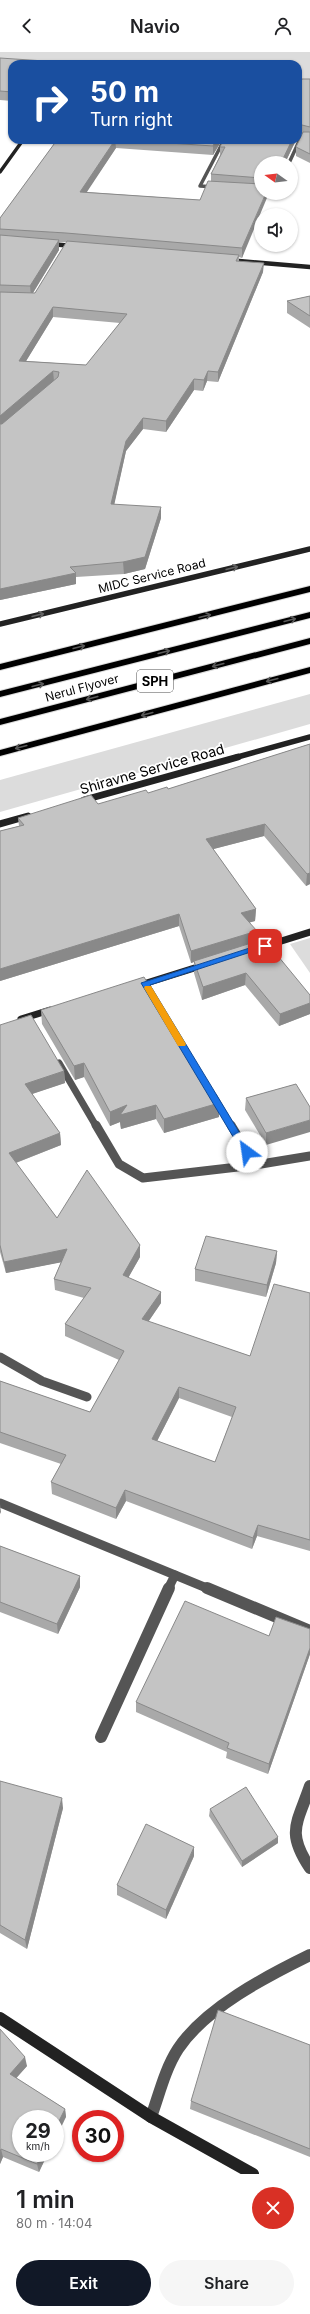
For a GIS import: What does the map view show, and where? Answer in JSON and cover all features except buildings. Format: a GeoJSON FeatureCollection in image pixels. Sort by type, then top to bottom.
{"type":"FeatureCollection","features":[{"type":"Feature","properties":{"kind":"highway"},"geometry":{"type":"LineString","coordinates":[[0,667],[310,589]]}},
{"type":"Feature","properties":{"kind":"highway","name":"Nerul Flyover"},"geometry":{"type":"LineString","coordinates":[[0,694],[310,615]]}},
{"type":"Feature","properties":{"kind":"highway","name":"Nerul Flyover"},"geometry":{"type":"LineString","coordinates":[[0,722],[310,641]]}},
{"type":"Feature","properties":{"kind":"highway"},"geometry":{"type":"LineString","coordinates":[[0,753],[310,670]]}},
{"type":"Feature","properties":{"kind":"street"},"geometry":{"type":"LineString","coordinates":[[0,172],[20,144]]}},
{"type":"Feature","properties":{"kind":"street"},"geometry":{"type":"LineString","coordinates":[[222,144],[200,186],[223,187]]}},
{"type":"Feature","properties":{"kind":"street"},"geometry":{"type":"LineString","coordinates":[[292,156],[296,144]]}},
{"type":"Feature","properties":{"kind":"street"},"geometry":{"type":"LineString","coordinates":[[44,244],[82,247]]}},
{"type":"Feature","properties":{"kind":"street"},"geometry":{"type":"LineString","coordinates":[[62,252],[66,246]]}},
{"type":"Feature","properties":{"kind":"street"},"geometry":{"type":"LineString","coordinates":[[224,259],[310,267]]}},
{"type":"Feature","properties":{"kind":"street","name":"MIDC Service Road"},"geometry":{"type":"LineString","coordinates":[[0,624],[310,550]]}},
{"type":"Feature","properties":{"kind":"street","name":"Shiravne Service Road"},"geometry":{"type":"LineString","coordinates":[[76,802],[310,737]]}},
{"type":"Feature","properties":{"kind":"street"},"geometry":{"type":"LineString","coordinates":[[0,824],[38,813]]}},
{"type":"Feature","properties":{"kind":"street"},"geometry":{"type":"LineString","coordinates":[[250,950],[310,932]]}},
{"type":"Feature","properties":{"kind":"street"},"geometry":{"type":"LineString","coordinates":[[130,988],[147,987],[212,962]]}},
{"type":"Feature","properties":{"kind":"street"},"geometry":{"type":"LineString","coordinates":[[12,1023],[33,1019],[61,1007]]}},
{"type":"Feature","properties":{"kind":"street"},"geometry":{"type":"LineString","coordinates":[[55,1056],[119,1164],[143,1178],[255,1165],[310,1156]]}},
{"type":"Feature","properties":{"kind":"street"},"geometry":{"type":"LineString","coordinates":[[210,1091],[255,1165]]}},
{"type":"Feature","properties":{"kind":"street"},"geometry":{"type":"LineString","coordinates":[[0,1357],[42,1380],[87,1397]]}},
{"type":"Feature","properties":{"kind":"street"},"geometry":{"type":"LineString","coordinates":[[0,1503],[310,1631]]}},
{"type":"Feature","properties":{"kind":"street"},"geometry":{"type":"LineString","coordinates":[[101,1737],[175,1575]]}},
{"type":"Feature","properties":{"kind":"street"},"geometry":{"type":"LineString","coordinates":[[310,1786],[294,1833],[298,1850],[310,1868]]}},
{"type":"Feature","properties":{"kind":"street"},"geometry":{"type":"LineString","coordinates":[[151,2117],[178,2048],[199,2025],[281,1968],[310,1955]]}},
{"type":"Feature","properties":{"kind":"street"},"geometry":{"type":"LineString","coordinates":[[0,2018],[151,2117],[253,2174]]}},
{"type":"Feature","properties":{"kind":"shaded area"},"geometry":{"type":"Polygon","coordinates":[[[0,52],[310,52],[310,83],[302,83],[302,60],[8,60],[8,64],[0,64],[0,52]]]}},
{"type":"Feature","properties":{"kind":"shaded area"},"geometry":{"type":"Polygon","coordinates":[[[310,694],[310,724],[0,812],[0,780],[310,694]]]}},
{"type":"Feature","properties":{"kind":"shaded area"},"geometry":{"type":"Polygon","coordinates":[[[310,938],[310,973],[290,944],[310,938]]]}},
{"type":"Feature","properties":{"kind":"slow traffic"},"geometry":{"type":"LineString","coordinates":[[148,988],[182,1044]]}},
{"type":"Feature","properties":{"kind":"route"},"geometry":{"type":"LineString","coordinates":[[247,1152],[145,983],[265,946]]}}]}
